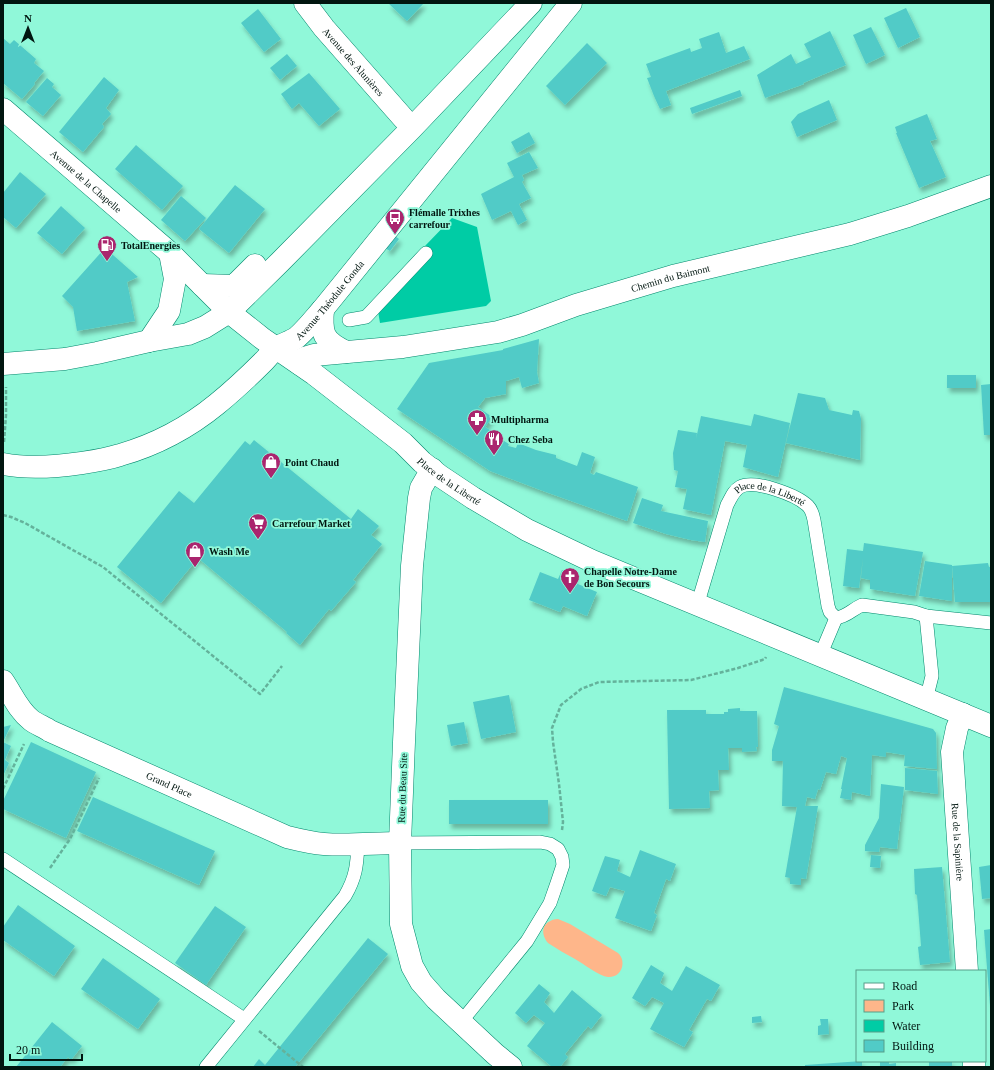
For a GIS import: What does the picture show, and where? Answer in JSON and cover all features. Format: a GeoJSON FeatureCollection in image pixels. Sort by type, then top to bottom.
{"type":"FeatureCollection","features":[{"type":"Feature","properties":{"kind":"street","name":"Avenue des Alunières"},"geometry":{"type":"LineString","coordinates":[[305,3],[324,28],[404,119]]}},
{"type":"Feature","properties":{"kind":"street"},"geometry":{"type":"LineString","coordinates":[[202,285],[234,286],[404,119],[515,3]]}},
{"type":"Feature","properties":{"kind":"street"},"geometry":{"type":"LineString","coordinates":[[4,373],[33,362],[97,353],[149,340],[188,334],[205,327],[229,312],[412,128],[531,3]]}},
{"type":"Feature","properties":{"kind":"street","name":"Avenue Théodule Gonda"},"geometry":{"type":"LineString","coordinates":[[13,466],[46,467],[70,465],[97,461],[121,455],[153,443],[169,435],[202,416],[218,404],[277,348],[297,337],[323,309],[571,3]]}},
{"type":"Feature","properties":{"kind":"street","name":"Avenue de la Chapelle"},"geometry":{"type":"LineString","coordinates":[[3,109],[170,253],[229,312]]}},
{"type":"Feature","properties":{"kind":"street","name":"Chemin du Baimont"},"geometry":{"type":"LineString","coordinates":[[300,364],[304,358],[314,354],[403,347],[498,332],[522,325],[576,305],[673,276],[875,227],[991,186]]}},
{"type":"Feature","properties":{"kind":"street"},"geometry":{"type":"LineString","coordinates":[[149,340],[169,310],[174,279],[170,253]]}},
{"type":"Feature","properties":{"kind":"street"},"geometry":{"type":"LineString","coordinates":[[323,309],[323,332],[327,340],[334,346],[346,352]]}},
{"type":"Feature","properties":{"kind":"street","name":"Place de la Liberté"},"geometry":{"type":"LineString","coordinates":[[229,312],[314,374],[403,443],[440,476],[479,502],[527,530],[592,562],[991,726]]}},
{"type":"Feature","properties":{"kind":"street","name":"Rue du Beau Site"},"geometry":{"type":"LineString","coordinates":[[432,469],[421,488],[412,566],[400,842],[400,924],[412,966],[421,982],[436,999],[494,1054],[511,1067]]}},
{"type":"Feature","properties":{"kind":"street","name":"Grand Place"},"geometry":{"type":"LineString","coordinates":[[3,681],[18,706],[31,720],[50,731],[287,837],[323,844],[340,845],[400,842]]}},
{"type":"Feature","properties":{"kind":"street","name":"Rue de la Sapinière"},"geometry":{"type":"LineString","coordinates":[[963,714],[952,752],[967,970]]}},
{"type":"Feature","properties":{"kind":"lane"},"geometry":{"type":"LineString","coordinates":[[349,320],[366,316],[426,253]]}},
{"type":"Feature","properties":{"kind":"lane","name":"Place de la Liberté"},"geometry":{"type":"LineString","coordinates":[[697,606],[727,505],[733,493],[741,486],[753,485],[765,487],[790,495],[804,503],[812,512],[828,606],[830,612],[836,618]]}},
{"type":"Feature","properties":{"kind":"lane"},"geometry":{"type":"LineString","coordinates":[[820,656],[836,618],[843,616],[862,605],[914,612],[926,616],[991,623]]}},
{"type":"Feature","properties":{"kind":"lane"},"geometry":{"type":"LineString","coordinates":[[925,700],[932,676],[926,616]]}},
{"type":"Feature","properties":{"kind":"lane"},"geometry":{"type":"LineString","coordinates":[[400,842],[540,842],[550,844],[558,848],[562,856],[563,865],[550,902],[527,941],[461,1022]]}},
{"type":"Feature","properties":{"kind":"lane"},"geometry":{"type":"LineString","coordinates":[[206,1067],[345,896],[355,874],[358,844]]}},
{"type":"Feature","properties":{"kind":"lane"},"geometry":{"type":"LineString","coordinates":[[3,859],[244,1019]]}},
{"type":"Feature","properties":{"kind":"path"},"geometry":{"type":"LineString","coordinates":[[4,373],[6,415],[4,443]]}},
{"type":"Feature","properties":{"kind":"path"},"geometry":{"type":"LineString","coordinates":[[3,515],[25,523],[107,570],[260,694],[282,666]]}},
{"type":"Feature","properties":{"kind":"path"},"geometry":{"type":"LineString","coordinates":[[554,846],[562,831],[563,822],[560,784],[552,728],[561,705],[581,689],[599,682],[691,680],[738,668],[765,659],[775,638]]}},
{"type":"Feature","properties":{"kind":"path"},"geometry":{"type":"LineString","coordinates":[[3,789],[34,722]]}},
{"type":"Feature","properties":{"kind":"path"},"geometry":{"type":"LineString","coordinates":[[40,883],[70,839],[108,757]]}},
{"type":"Feature","properties":{"kind":"path"},"geometry":{"type":"LineString","coordinates":[[244,1019],[303,1067]]}},
{"type":"Feature","properties":{"kind":"green space"},"geometry":{"type":"Polygon","coordinates":[[[558,919],[570,924],[618,953],[622,960],[622,968],[620,972],[613,977],[604,976],[548,943],[545,939],[543,931],[544,927],[549,922],[558,919]]]}},
{"type":"Feature","properties":{"kind":"water"},"geometry":{"type":"Polygon","coordinates":[[[452,218],[477,227],[491,301],[486,306],[380,323],[378,311],[431,256],[425,246],[452,218]]]}},
{"type":"Feature","properties":{"kind":"building"},"geometry":{"type":"Polygon","coordinates":[[[388,3],[424,3],[407,21],[388,3]]]}},
{"type":"Feature","properties":{"kind":"building"},"geometry":{"type":"Polygon","coordinates":[[[906,8],[920,37],[898,48],[884,18],[906,8]]]}},
{"type":"Feature","properties":{"kind":"building"},"geometry":{"type":"Polygon","coordinates":[[[258,9],[281,39],[264,52],[241,23],[258,9]]]}},
{"type":"Feature","properties":{"kind":"building"},"geometry":{"type":"Polygon","coordinates":[[[871,27],[885,55],[866,64],[853,35],[871,27]]]}},
{"type":"Feature","properties":{"kind":"building"},"geometry":{"type":"Polygon","coordinates":[[[830,31],[846,65],[803,83],[804,84],[765,98],[757,75],[791,54],[796,64],[811,57],[804,44],[830,31]]]}},
{"type":"Feature","properties":{"kind":"building"},"geometry":{"type":"Polygon","coordinates":[[[719,32],[726,53],[744,46],[750,59],[666,91],[671,105],[660,109],[647,78],[651,77],[646,64],[690,48],[691,52],[702,48],[699,39],[719,32]]]}},
{"type":"Feature","properties":{"kind":"building"},"geometry":{"type":"Polygon","coordinates":[[[3,38],[10,44],[14,40],[36,59],[34,63],[44,71],[22,99],[3,83],[3,38]]]}},
{"type":"Feature","properties":{"kind":"building"},"geometry":{"type":"Polygon","coordinates":[[[587,43],[607,63],[565,105],[546,86],[587,43]]]}},
{"type":"Feature","properties":{"kind":"building"},"geometry":{"type":"Polygon","coordinates":[[[287,54],[297,66],[280,80],[270,68],[287,54]]]}},
{"type":"Feature","properties":{"kind":"building"},"geometry":{"type":"Polygon","coordinates":[[[309,73],[340,109],[319,126],[299,103],[292,109],[281,94],[309,73]]]}},
{"type":"Feature","properties":{"kind":"building"},"geometry":{"type":"Polygon","coordinates":[[[104,77],[119,90],[106,108],[111,114],[102,124],[104,127],[83,152],[59,132],[104,77]]]}},
{"type":"Feature","properties":{"kind":"building"},"geometry":{"type":"Polygon","coordinates":[[[47,78],[54,84],[52,87],[61,95],[43,116],[26,102],[47,78]]]}},
{"type":"Feature","properties":{"kind":"building"},"geometry":{"type":"Polygon","coordinates":[[[740,90],[742,96],[692,114],[690,108],[740,90]]]}},
{"type":"Feature","properties":{"kind":"building"},"geometry":{"type":"Polygon","coordinates":[[[829,100],[837,120],[797,137],[791,122],[798,114],[829,100]]]}},
{"type":"Feature","properties":{"kind":"building"},"geometry":{"type":"Polygon","coordinates":[[[927,114],[937,139],[930,141],[946,177],[919,188],[896,133],[895,127],[927,114]]]}},
{"type":"Feature","properties":{"kind":"building"},"geometry":{"type":"Polygon","coordinates":[[[529,132],[535,143],[517,153],[511,142],[529,132]]]}},
{"type":"Feature","properties":{"kind":"building"},"geometry":{"type":"Polygon","coordinates":[[[136,145],[183,186],[162,210],[115,169],[136,145]]]}},
{"type":"Feature","properties":{"kind":"building"},"geometry":{"type":"Polygon","coordinates":[[[529,152],[538,168],[522,175],[524,180],[522,182],[531,198],[519,204],[527,220],[518,225],[511,211],[492,220],[481,194],[514,177],[507,163],[529,152]]]}},
{"type":"Feature","properties":{"kind":"building"},"geometry":{"type":"Polygon","coordinates":[[[20,172],[46,194],[16,228],[3,217],[3,193],[20,172]]]}},
{"type":"Feature","properties":{"kind":"building"},"geometry":{"type":"Polygon","coordinates":[[[235,185],[265,209],[229,253],[199,229],[235,185]]]}},
{"type":"Feature","properties":{"kind":"building"},"geometry":{"type":"Polygon","coordinates":[[[181,196],[206,218],[185,241],[161,220],[181,196]]]}},
{"type":"Feature","properties":{"kind":"building"},"geometry":{"type":"Polygon","coordinates":[[[61,206],[85,228],[62,254],[37,233],[61,206]]]}},
{"type":"Feature","properties":{"kind":"building"},"geometry":{"type":"Polygon","coordinates":[[[395,236],[399,239],[390,251],[385,248],[395,236]]]}},
{"type":"Feature","properties":{"kind":"building"},"geometry":{"type":"Polygon","coordinates":[[[105,248],[138,277],[127,282],[135,321],[77,331],[73,307],[62,296],[105,248]]]}},
{"type":"Feature","properties":{"kind":"building"},"geometry":{"type":"Polygon","coordinates":[[[539,339],[537,372],[539,383],[522,388],[519,377],[506,381],[506,394],[485,398],[478,407],[492,417],[485,427],[509,444],[508,446],[516,448],[518,443],[536,450],[556,455],[556,458],[577,466],[582,452],[595,457],[590,473],[594,475],[596,472],[638,487],[627,521],[490,471],[397,409],[429,363],[503,350],[539,339]]]}},
{"type":"Feature","properties":{"kind":"building"},"geometry":{"type":"Polygon","coordinates":[[[947,375],[976,375],[976,388],[947,388],[947,375]]]}},
{"type":"Feature","properties":{"kind":"building"},"geometry":{"type":"Polygon","coordinates":[[[991,384],[991,435],[984,435],[981,385],[991,384]]]}},
{"type":"Feature","properties":{"kind":"building"},"geometry":{"type":"Polygon","coordinates":[[[798,393],[825,398],[829,410],[852,415],[853,410],[859,411],[861,419],[860,460],[786,443],[798,393]]]}},
{"type":"Feature","properties":{"kind":"building"},"geometry":{"type":"Polygon","coordinates":[[[754,414],[790,423],[778,477],[743,467],[747,445],[725,441],[711,515],[683,509],[687,489],[675,487],[678,471],[674,470],[673,453],[678,430],[697,433],[696,439],[701,416],[751,426],[754,414]]]}},
{"type":"Feature","properties":{"kind":"building","name":"Carrefour Market"},"geometry":{"type":"Polygon","coordinates":[[[254,440],[351,519],[358,509],[379,526],[371,535],[382,544],[353,580],[356,582],[331,611],[329,609],[300,645],[286,633],[287,632],[198,558],[161,603],[117,567],[179,491],[194,503],[245,441],[250,445],[254,440]]]}},
{"type":"Feature","properties":{"kind":"building"},"geometry":{"type":"Polygon","coordinates":[[[642,498],[663,505],[661,511],[708,521],[705,542],[666,534],[633,523],[642,498]]]}},
{"type":"Feature","properties":{"kind":"building"},"geometry":{"type":"Polygon","coordinates":[[[864,543],[923,552],[915,596],[870,589],[870,580],[861,578],[863,558],[859,588],[843,586],[847,549],[863,551],[864,543]]]}},
{"type":"Feature","properties":{"kind":"building"},"geometry":{"type":"Polygon","coordinates":[[[925,561],[952,565],[952,601],[919,596],[925,561]]]}},
{"type":"Feature","properties":{"kind":"building"},"geometry":{"type":"Polygon","coordinates":[[[988,563],[989,567],[991,567],[991,602],[955,602],[952,566],[988,563]]]}},
{"type":"Feature","properties":{"kind":"building","name":"Chapelle Notre-Dame de Bon Secours"},"geometry":{"type":"Polygon","coordinates":[[[562,570],[575,576],[573,582],[597,592],[587,616],[563,606],[560,612],[529,600],[540,572],[558,579],[562,570]]]}},
{"type":"Feature","properties":{"kind":"building"},"geometry":{"type":"Polygon","coordinates":[[[784,687],[933,729],[936,733],[937,769],[904,766],[905,755],[886,752],[886,757],[872,755],[870,796],[852,792],[851,800],[840,798],[847,758],[841,756],[836,774],[826,772],[820,790],[818,789],[815,799],[807,797],[805,806],[818,806],[806,879],[801,878],[801,885],[790,884],[790,878],[785,877],[797,807],[782,806],[783,761],[772,761],[772,750],[779,726],[774,724],[784,687]]]}},
{"type":"Feature","properties":{"kind":"building"},"geometry":{"type":"Polygon","coordinates":[[[509,695],[516,732],[481,739],[473,702],[509,695]]]}},
{"type":"Feature","properties":{"kind":"building"},"geometry":{"type":"Polygon","coordinates":[[[740,708],[740,711],[757,711],[757,751],[742,752],[742,748],[728,748],[729,770],[718,770],[719,790],[709,791],[710,808],[669,809],[667,710],[706,710],[706,714],[724,714],[724,712],[728,712],[728,709],[740,708]]]}},
{"type":"Feature","properties":{"kind":"building"},"geometry":{"type":"Polygon","coordinates":[[[464,722],[468,743],[451,746],[447,725],[464,722]]]}},
{"type":"Feature","properties":{"kind":"building"},"geometry":{"type":"Polygon","coordinates":[[[11,725],[3,742],[3,727],[11,725]]]}},
{"type":"Feature","properties":{"kind":"building"},"geometry":{"type":"Polygon","coordinates":[[[3,742],[11,746],[5,760],[9,763],[3,776],[3,742]]]}},
{"type":"Feature","properties":{"kind":"building"},"geometry":{"type":"Polygon","coordinates":[[[31,742],[96,772],[66,838],[3,809],[3,801],[31,742]]]}},
{"type":"Feature","properties":{"kind":"building"},"geometry":{"type":"Polygon","coordinates":[[[905,768],[937,771],[938,794],[905,790],[905,768]]]}},
{"type":"Feature","properties":{"kind":"building"},"geometry":{"type":"Polygon","coordinates":[[[881,784],[904,787],[897,849],[880,847],[879,852],[865,851],[865,845],[879,818],[881,784]]]}},
{"type":"Feature","properties":{"kind":"building"},"geometry":{"type":"Polygon","coordinates":[[[93,797],[215,851],[199,885],[77,831],[93,797]]]}},
{"type":"Feature","properties":{"kind":"building"},"geometry":{"type":"Polygon","coordinates":[[[449,800],[548,800],[548,824],[449,824],[449,800]]]}},
{"type":"Feature","properties":{"kind":"building"},"geometry":{"type":"Polygon","coordinates":[[[640,850],[676,864],[670,881],[666,879],[654,913],[657,915],[651,931],[615,918],[625,891],[610,887],[606,896],[592,891],[605,856],[620,860],[617,871],[630,877],[640,850]]]}},
{"type":"Feature","properties":{"kind":"building"},"geometry":{"type":"Polygon","coordinates":[[[871,855],[881,856],[880,868],[870,867],[871,855]]]}},
{"type":"Feature","properties":{"kind":"building"},"geometry":{"type":"Polygon","coordinates":[[[991,865],[991,898],[982,899],[979,867],[991,865]]]}},
{"type":"Feature","properties":{"kind":"building"},"geometry":{"type":"Polygon","coordinates":[[[942,867],[950,962],[920,965],[918,947],[921,946],[917,895],[915,894],[914,869],[942,867]]]}},
{"type":"Feature","properties":{"kind":"building"},"geometry":{"type":"Polygon","coordinates":[[[18,905],[75,946],[54,976],[3,940],[3,927],[18,905]]]}},
{"type":"Feature","properties":{"kind":"building"},"geometry":{"type":"Polygon","coordinates":[[[215,906],[246,927],[206,985],[175,963],[215,906]]]}},
{"type":"Feature","properties":{"kind":"building"},"geometry":{"type":"Polygon","coordinates":[[[991,929],[991,1006],[990,1006],[984,930],[991,929]]]}},
{"type":"Feature","properties":{"kind":"building"},"geometry":{"type":"Polygon","coordinates":[[[368,938],[388,954],[295,1067],[253,1067],[259,1059],[265,1065],[368,938]]]}},
{"type":"Feature","properties":{"kind":"building"},"geometry":{"type":"Polygon","coordinates":[[[103,958],[160,999],[138,1029],[81,989],[103,958]]]}},
{"type":"Feature","properties":{"kind":"building"},"geometry":{"type":"Polygon","coordinates":[[[651,965],[664,973],[660,983],[672,991],[686,966],[720,985],[711,1001],[707,999],[689,1030],[693,1032],[684,1047],[650,1029],[664,1003],[652,997],[645,1006],[632,998],[651,965]]]}},
{"type":"Feature","properties":{"kind":"building"},"geometry":{"type":"Polygon","coordinates":[[[539,984],[550,993],[544,1002],[554,1013],[572,990],[602,1015],[591,1029],[588,1026],[565,1054],[568,1057],[560,1067],[552,1067],[527,1046],[545,1023],[534,1015],[526,1023],[515,1013],[539,984]]]}},
{"type":"Feature","properties":{"kind":"building"},"geometry":{"type":"Polygon","coordinates":[[[761,1016],[762,1022],[752,1023],[752,1017],[761,1016]]]}},
{"type":"Feature","properties":{"kind":"building"},"geometry":{"type":"Polygon","coordinates":[[[820,1019],[828,1019],[829,1034],[818,1035],[818,1026],[821,1025],[820,1019]]]}},
{"type":"Feature","properties":{"kind":"building"},"geometry":{"type":"Polygon","coordinates":[[[52,1022],[82,1046],[71,1060],[68,1057],[60,1067],[16,1067],[52,1022]]]}},
{"type":"Feature","properties":{"kind":"building"},"geometry":{"type":"Polygon","coordinates":[[[862,1062],[862,1067],[805,1067],[805,1065],[862,1062]]]}},
{"type":"Feature","properties":{"kind":"building"},"geometry":{"type":"Polygon","coordinates":[[[880,1062],[889,1062],[889,1064],[896,1063],[896,1067],[880,1067],[880,1062]]]}},
{"type":"Feature","properties":{"kind":"building"},"geometry":{"type":"Polygon","coordinates":[[[929,1062],[952,1062],[952,1067],[929,1067],[929,1062]]]}},
{"type":"Feature","properties":{"kind":"place","name":"Flémalle Trixhes carrefour"},"geometry":{"type":"Point","coordinates":[395,235]}},
{"type":"Feature","properties":{"kind":"place","name":"TotalEnergies"},"geometry":{"type":"Point","coordinates":[107,262]}},
{"type":"Feature","properties":{"kind":"place","name":"Multipharma"},"geometry":{"type":"Point","coordinates":[477,436]}},
{"type":"Feature","properties":{"kind":"place","name":"Chez Seba"},"geometry":{"type":"Point","coordinates":[494,456]}},
{"type":"Feature","properties":{"kind":"place","name":"Point Chaud"},"geometry":{"type":"Point","coordinates":[271,479]}},
{"type":"Feature","properties":{"kind":"place","name":"Carrefour Market"},"geometry":{"type":"Point","coordinates":[258,540]}},
{"type":"Feature","properties":{"kind":"place","name":"Wash Me"},"geometry":{"type":"Point","coordinates":[195,568]}},
{"type":"Feature","properties":{"kind":"place","name":"Chapelle Notre-Dame de Bon Secours"},"geometry":{"type":"Point","coordinates":[570,594]}}]}
